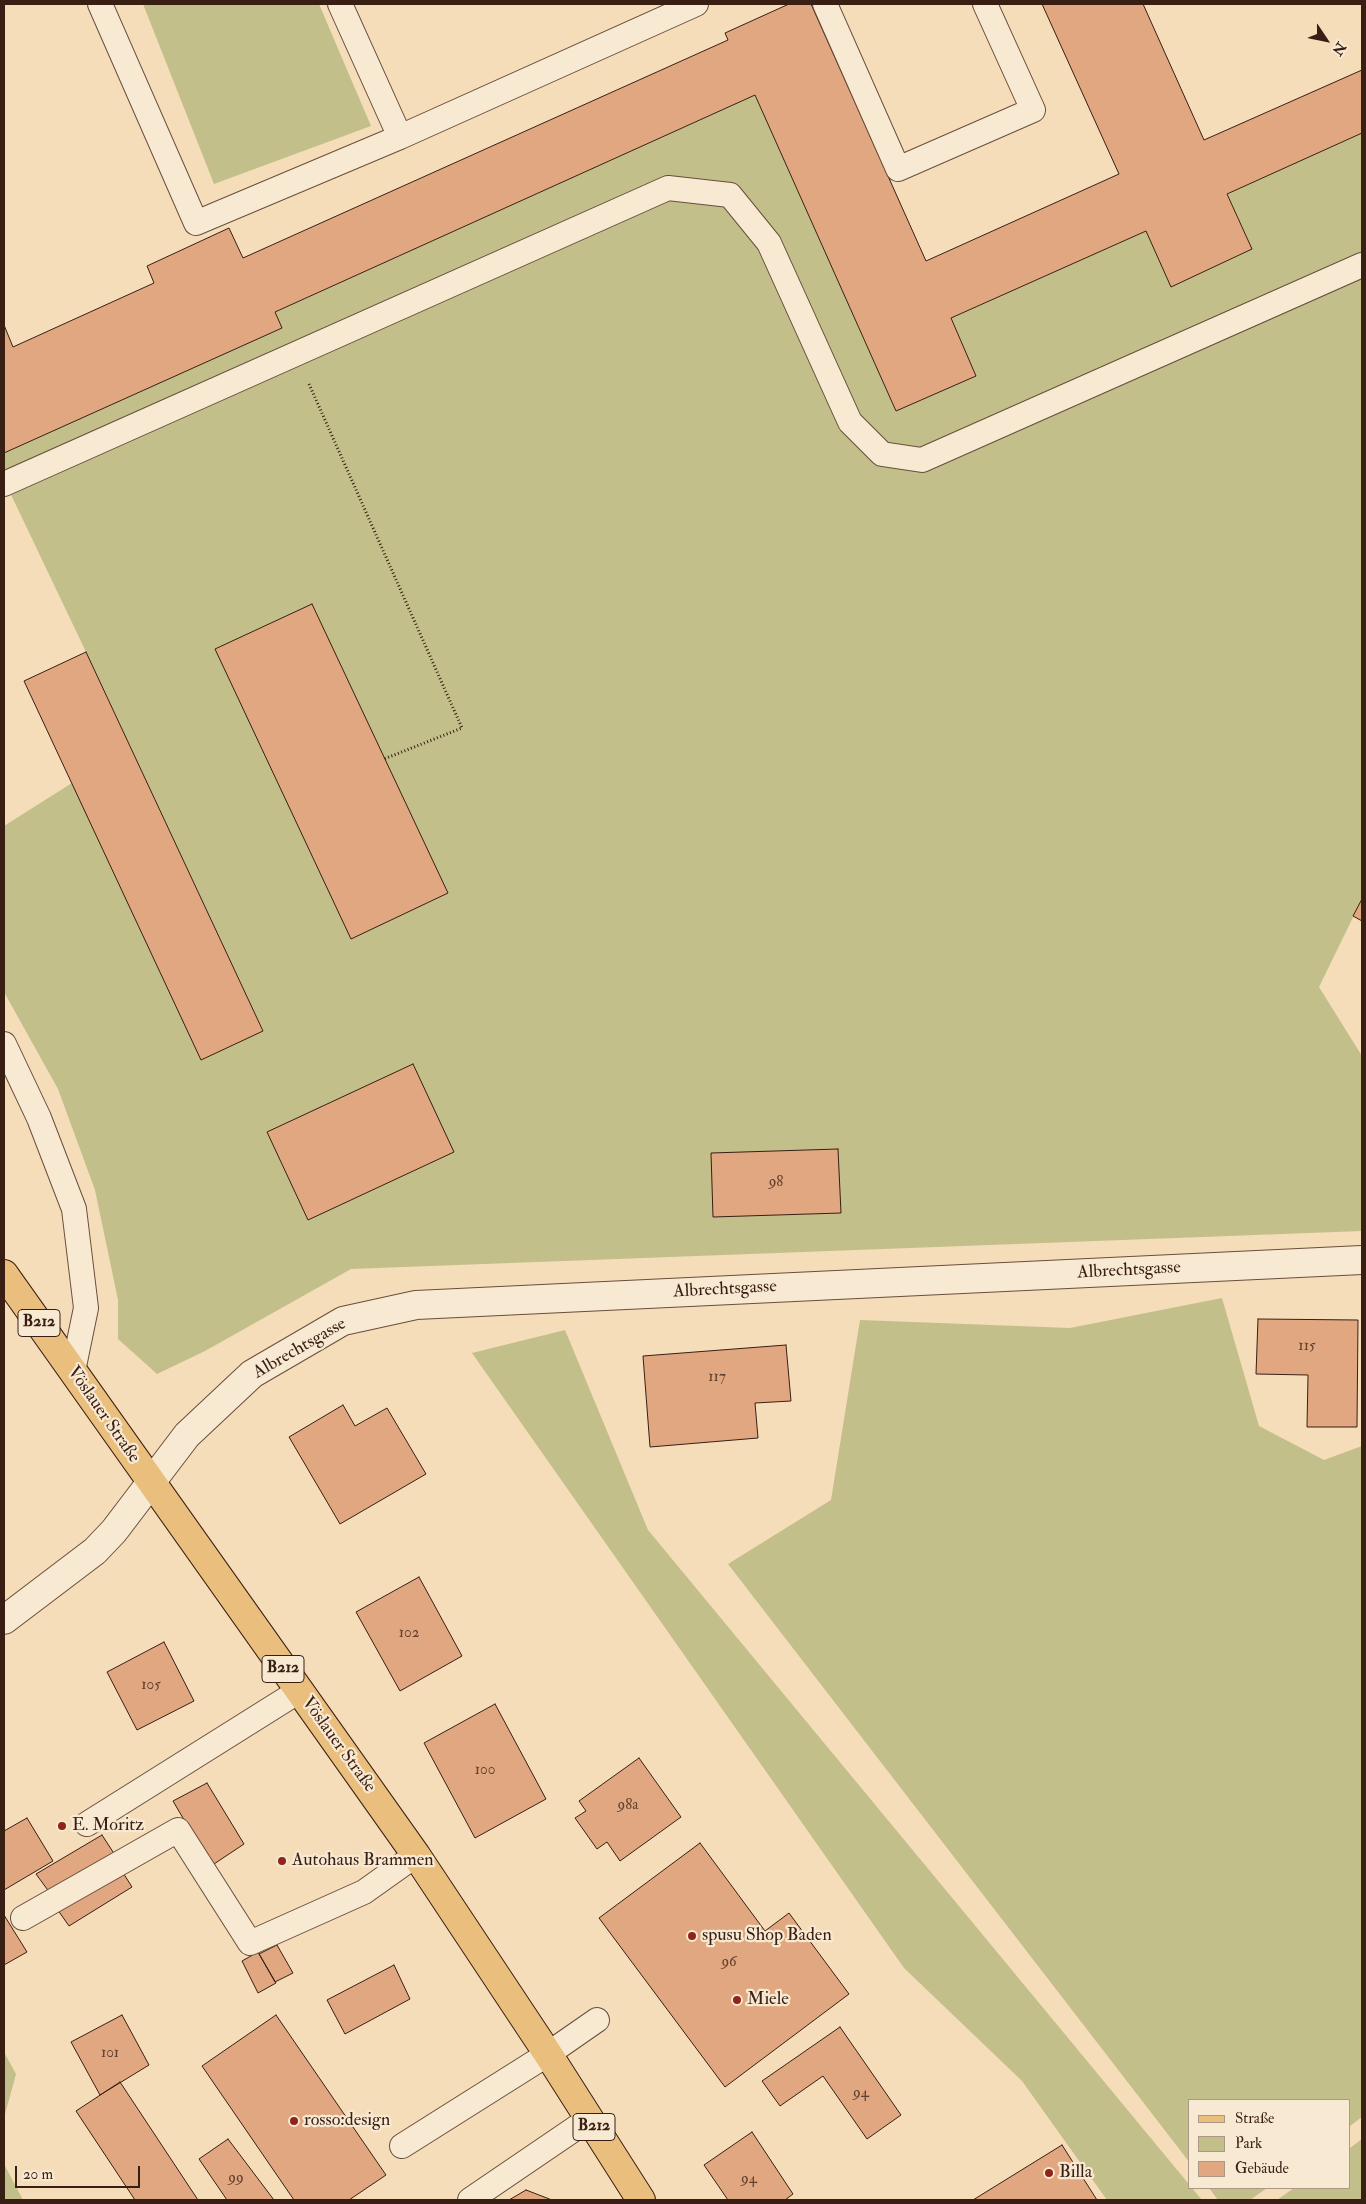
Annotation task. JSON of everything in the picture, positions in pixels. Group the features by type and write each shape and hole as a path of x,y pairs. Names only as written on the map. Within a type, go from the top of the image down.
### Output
{"main road":[{"name":"Vöslauer Straße","path":"4,1274 416,1855 548,2054 641,2200"}],"street":[{"name":"Albrechtsgasse","path":"4,1620 96,1552 114,1532 187,1435 252,1374 343,1321 416,1305 1362,1260"}],"lane":[{"path":"100,4 196,223 400,137 696,4"},
{"path":"340,4 400,137"},
{"path":"825,4 898,170 1033,110 985,4"},
{"path":"4,484 668,188 730,195 769,243 850,422 882,454 922,460 1362,265"},
{"path":"4,1044 39,1118 74,1209 86,1308 73,1371"},
{"path":"87,1824 299,1691"},
{"path":"24,1918 178,1830 250,1943 364,1892 416,1855"},
{"path":"402,2146 548,2054 597,2020"},
{"path":"470,2200 589,2119"}],"path":[{"path":"296,354 462,728 384,759"}],"green space":[{"path":"143,4 319,4 371,126 214,184"},
{"path":"755,95 896,411 976,376 951,318 1146,231 1171,286 1252,249 1227,194 1362,133 1362,899 1319,987 1362,1056 1362,1231 351,1269 205,1351 157,1374 118,1339 118,1300 95,1190 58,1089 4,992 4,826 72,783 263,1031 4,480 4,453 281,328 275,312"},
{"path":"1222,1298 1259,1426 1324,1460 1362,1446 1362,2117 1351,2125 1351,2099 1188,2099 1188,2160 728,1564 831,1500 860,1320 1070,1328"},
{"path":"565,1330 648,1530 1188,2183 1188,2189 1193,2189 1202,2200 1107,2200 1022,2081 904,1968 472,1353"},
{"path":"4,2052 16,2074 4,2118"},
{"path":"1362,2139 1362,2200 1277,2200 1293,2189 1351,2189 1351,2147"},
{"path":"4,2164 23,2200 4,2200"},
{"path":"1210,2189 1266,2189 1250,2200 1218,2200"}],"building":[{"path":"789,4 811,4 926,261 1119,174 1042,4 1143,4 1204,140 1362,70 1362,133 1227,194 1252,249 1171,287 1146,231 951,318 976,376 896,411 755,95 275,312 282,328 4,453 4,325 13,347 154,283 147,266 229,228 243,258 728,40 725,33"},
{"path":"312,604 448,893 351,939 215,649"},
{"path":"86,652 263,1031 201,1060 24,681"},
{"path":"1362,899 1362,921 1353,916"},
{"path":"413,1064 454,1152 308,1220 267,1132"},
{"path":"838,1149 841,1213 713,1217 711,1153"},
{"path":"1258,1319 1358,1320 1357,1427 1307,1427 1308,1375 1256,1374"},
{"path":"786,1345 791,1401 755,1403 758,1438 650,1447 643,1356"},
{"path":"343,1405 355,1426 387,1408 426,1474 340,1524 289,1437"},
{"path":"419,1577 462,1656 400,1691 356,1612"},
{"path":"164,1642 194,1701 137,1730 107,1672"},
{"path":"495,1704 546,1799 475,1838 424,1743"},
{"path":"639,1758 681,1817 620,1861 607,1842 597,1849 575,1818 586,1811 579,1801"},
{"path":"207,1783 244,1844 211,1866 173,1801"},
{"path":"27,1818 53,1861 4,1890 4,1831"},
{"path":"102,1835 115,1855 50,1893 36,1874"},
{"path":"700,1843 765,1931 789,1913 849,1994 725,2087 599,1918"},
{"path":"120,1868 132,1887 69,1926 55,1906"},
{"path":"4,1915 27,1952 4,1965"},
{"path":"277,1945 293,1973 275,1982 259,1954"},
{"path":"258,1952 276,1983 258,1993 242,1961"},
{"path":"394,1965 410,1999 345,2034 327,2000"},
{"path":"122,2015 149,2065 100,2095 71,2042"},
{"name":"rosso:design","path":"276,2015 386,2175 349,2200 294,2200 202,2066"},
{"path":"840,2027 901,2115 867,2139 823,2076 780,2106 762,2081"},
{"path":"120,2082 198,2200 135,2200 76,2111"},
{"path":"752,2132 793,2194 785,2200 728,2200 704,2165"},
{"path":"228,2139 274,2200 227,2200 199,2159"},
{"name":"Billa","path":"1062,2145 1097,2200 973,2200"},
{"path":"526,2190 552,2200 509,2200"}],"place":[{"name":"E. Moritz","path":"62,1826"},
{"name":"Autohaus Brammen","path":"282,1861"},
{"name":"spusu Shop Baden","path":"692,1936"},
{"name":"Miele","path":"737,2000"},
{"name":"rosso:design","path":"294,2121"},
{"name":"Billa","path":"1049,2173"}]}
